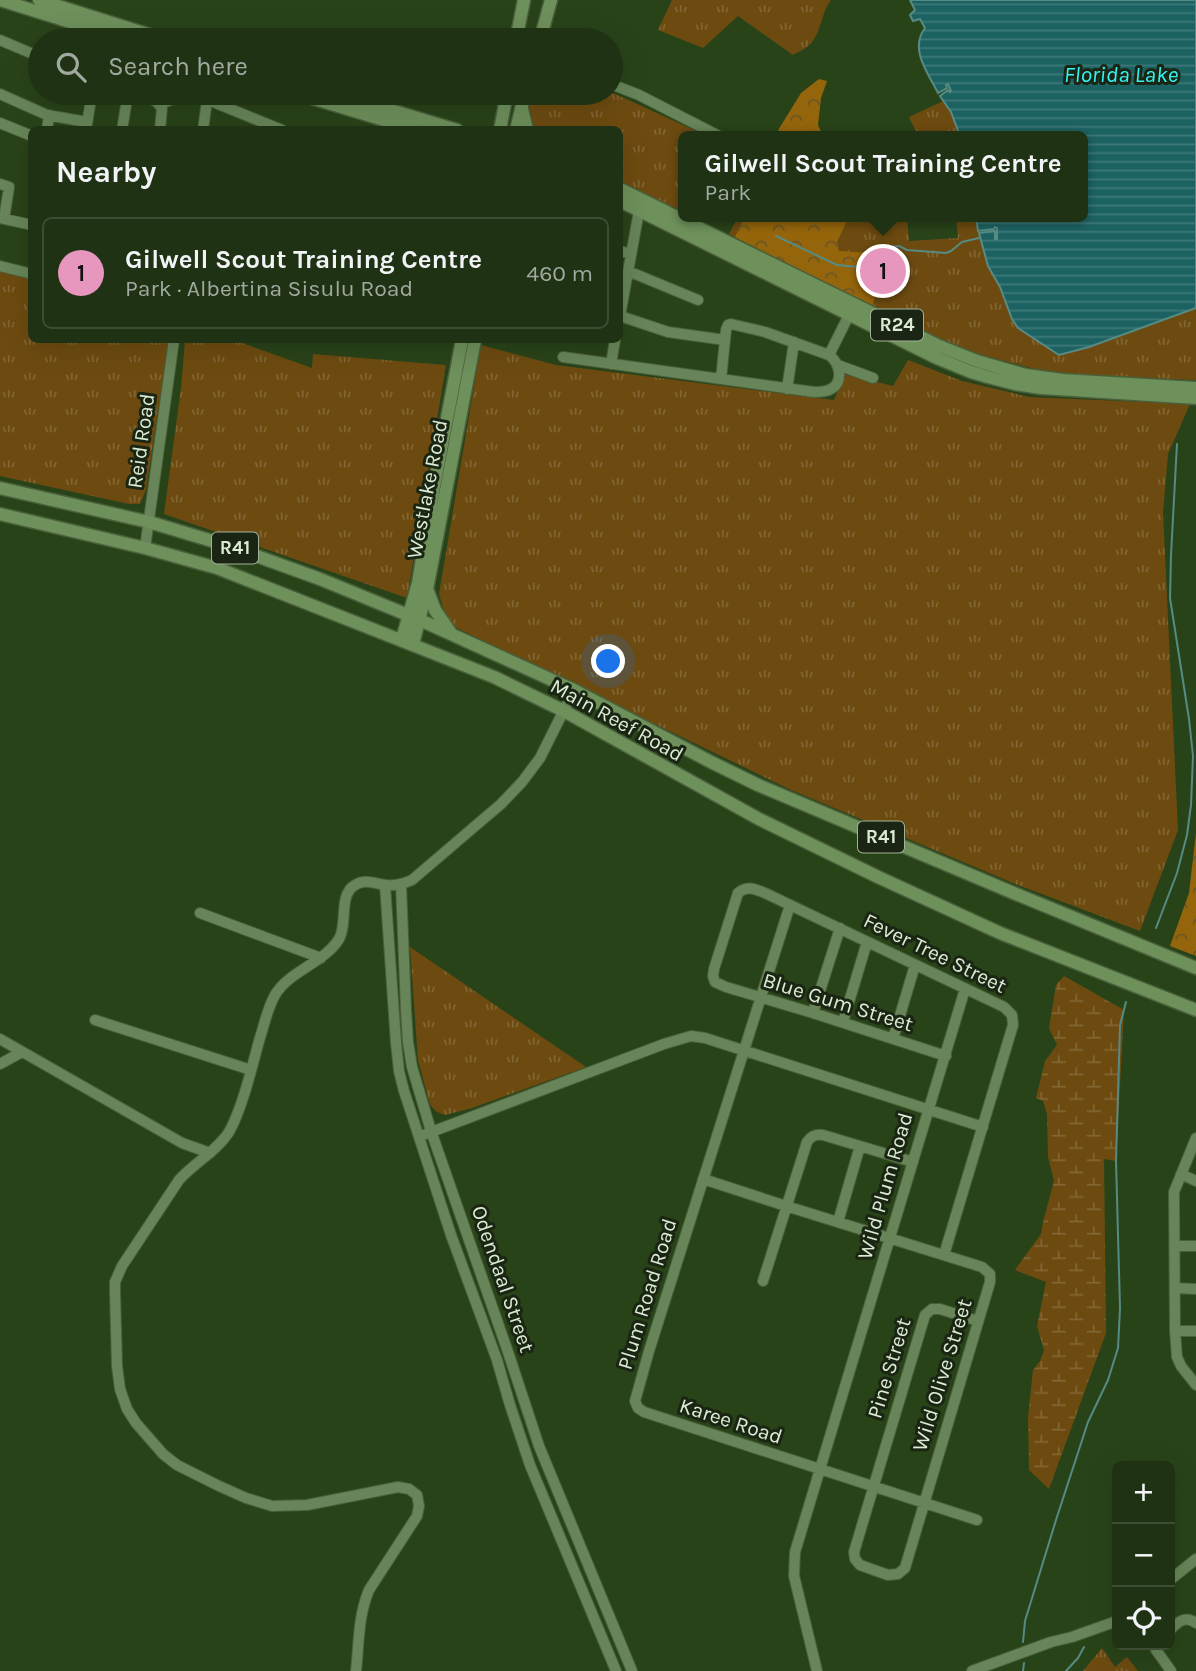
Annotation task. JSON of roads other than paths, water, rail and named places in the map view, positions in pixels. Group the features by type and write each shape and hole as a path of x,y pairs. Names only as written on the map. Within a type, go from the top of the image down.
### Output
{"main road":[{"path":"0,0 90,28"},
{"path":"39,0 128,28"},
{"path":"518,28 524,0"},
{"path":"544,28 551,0"},
{"path":"521,15 547,20"},
{"path":"335,105 404,126"},
{"path":"374,105 444,126"},
{"path":"501,126 505,105"},
{"path":"517,126 522,105"},
{"path":"524,105 526,126"},
{"name":"R24","path":"623,191 678,219"},
{"name":"R24","path":"623,203 852,309 957,354 1026,375 1063,380 1196,388"},
{"name":"R24","path":"684,222 971,372 1015,384 1074,391 1196,398"},
{"name":"Westlake Road","path":"407,642 414,617 434,486 461,343"},
{"name":"Westlake Road","path":"414,617 427,589 474,343"},
{"name":"Main Reef Road","path":"0,488 149,522 229,546 320,579 451,633 574,690 758,785 1196,968"},
{"name":"Main Reef Road","path":"0,514 195,561 245,578 494,677 564,711 760,819 878,877 1000,933 1196,1010"},
{"path":"427,589 430,601 451,633"}],"street":[{"path":"0,40 28,52"},
{"path":"623,89 709,131"},
{"path":"0,94 49,115 87,126 90,105"},
{"path":"123,126 126,105"},
{"path":"160,105 162,108 160,126"},
{"path":"204,126 207,105"},
{"path":"228,105 273,126"},
{"path":"48,126 49,115"},
{"path":"0,123 28,134"},
{"path":"0,184 9,187 2,218 28,224"},
{"path":"623,286 639,211"},
{"path":"623,252 631,254"},
{"path":"0,266 28,273"},
{"path":"628,271 698,300"},
{"path":"829,355 852,309"},
{"path":"623,317 668,331 725,340"},
{"path":"721,379 727,327 730,324 759,330 829,355 838,365 873,378"},
{"path":"787,389 793,342"},
{"name":"Reid Road","path":"145,548 174,343"},
{"path":"611,364 614,343"},
{"path":"564,357 814,392 830,390 837,382 838,365"},
{"path":"356,1671 364,1603 369,1590 416,1516 419,1506 417,1495 406,1488 388,1488 307,1505 272,1506 246,1498 177,1465 163,1454 136,1423 127,1409 120,1389 114,1292 118,1274 179,1180 189,1168 223,1140 233,1123 275,994 335,945 341,935 347,892 361,882 401,885 412,880 501,804 540,758 574,690"},
{"path":"385,885 399,1070 419,1136"},
{"name":"Odendaal Street","path":"401,885 408,1042 412,1067 431,1131 538,1446 632,1671"},
{"name":"Fever Tree Street","path":"718,984 713,973 738,893 745,888 753,888 1009,1011 1013,1020 944,1255"},
{"name":"Plum Road Road","path":"635,1401 790,905"},
{"path":"200,913 321,958"},
{"path":"813,1013 840,928"},
{"path":"843,1022 867,942"},
{"path":"893,1039 915,965"},
{"name":"Blue Gum Street","path":"718,984 946,1056"},
{"path":"965,989 928,1109 983,1127"},
{"path":"95,1020 251,1070"},
{"name":"Wild Plum Road","path":"419,1136 686,1037 699,1037 928,1109 795,1552 794,1576 817,1671"},
{"path":"0,1039 182,1143 210,1153"},
{"path":"0,1064 22,1052"},
{"path":"763,1281 811,1136 823,1135 913,1162"},
{"name":"Odendaal Street","path":"419,1136 497,1360 530,1465 616,1671"},
{"path":"1196,1138 1174,1192 1175,1331 1178,1362 1196,1385"},
{"path":"838,1222 860,1146"},
{"path":"1181,1174 1196,1181"},
{"name":"Wild Olive Street","path":"704,1179 982,1267 990,1274 990,1282 905,1568 898,1574 888,1575 863,1567 854,1555 873,1488"},
{"path":"1175,1246 1196,1246"},
{"path":"1175,1288 1196,1289"},
{"name":"Pine Street","path":"873,1488 925,1315 932,1309 940,1309 978,1321"},
{"path":"1175,1331 1196,1331"},
{"name":"Karee Road","path":"635,1401 638,1408 644,1412 977,1521"},
{"path":"1175,1576 1196,1559"},
{"path":"1175,1582 1196,1565"},
{"path":"1175,1626 1185,1619 1196,1623"},
{"path":"972,1671 1112,1620"},
{"path":"1156,1650 1171,1671"}],"water":[{"name":"Florida Lake","path":"910,0 1196,0 1196,308 1089,347 1059,355 1018,328 988,266 979,233 995,231 997,239 997,228 978,231 977,222 1088,222 1088,131 958,131 951,112 940,96 948,90 951,91 948,84 947,88 938,93 919,53 919,44 925,28 920,19 913,21 910,15 915,10"}],"waterway":[{"path":"776,236 837,265 869,268 877,263 879,254 890,247 946,253 962,242 979,238"},
{"path":"1156,928 1177,873 1187,835 1191,805 1193,756 1170,598 1177,444"},
{"path":"1023,1642 1025,1621 1056,1520 1088,1422 1108,1380 1118,1348 1120,1308 1116,1161 1120,1025 1126,1002"},
{"path":"1066,1671 1084,1647"},
{"path":"1023,1671 1024,1663"}],"place":[{"name":"Gilwell Scout Training Centre","path":"883,271"}]}
